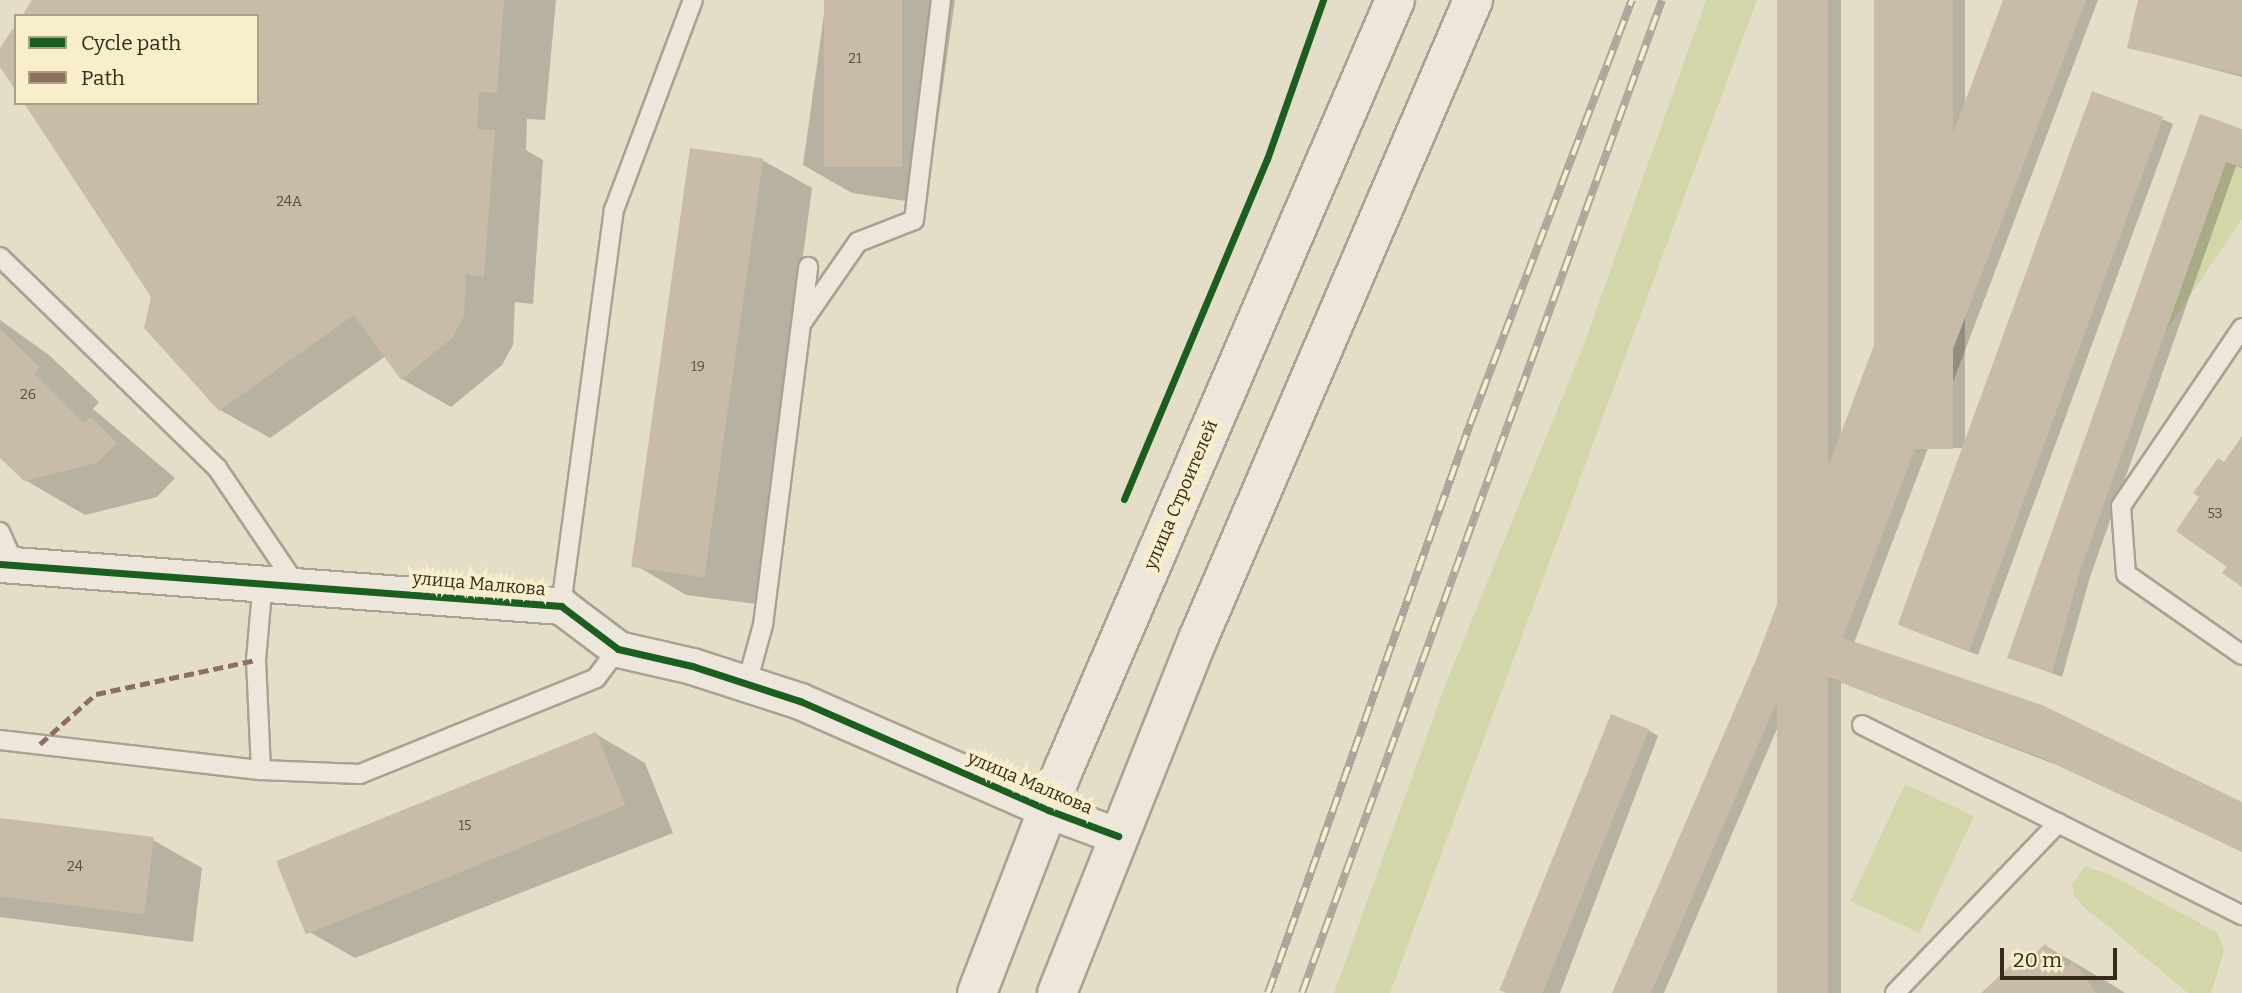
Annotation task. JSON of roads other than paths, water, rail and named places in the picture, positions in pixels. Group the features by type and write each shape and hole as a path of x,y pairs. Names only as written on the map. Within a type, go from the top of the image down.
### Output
{"main road":[{"name":"улица Строителей","path":"977,993 1048,810 1395,0"},
{"path":"1057,993 1118,835 1473,0"}],"street":[{"name":"улица Малкова","path":"7,564 279,581 561,606 618,649 747,683 800,701 1048,810 1118,835"}],"lane":[{"path":"561,606 614,210 693,0"},
{"path":"800,326 858,242 914,220 941,0"},
{"path":"0,257 217,468 279,581 256,660 261,770"},
{"path":"747,683 763,625 807,267"},
{"path":"2242,328 2121,506 2126,574 2242,655"},
{"path":"0,532 7,564"},
{"path":"0,740 261,770 360,774 596,678 618,649"},
{"path":"1862,725 2242,915"},
{"path":"1895,993 2058,823"}],"railway":[{"path":"1268,993 1470,424 1632,0"},
{"path":"1302,993 1662,0"}]}
